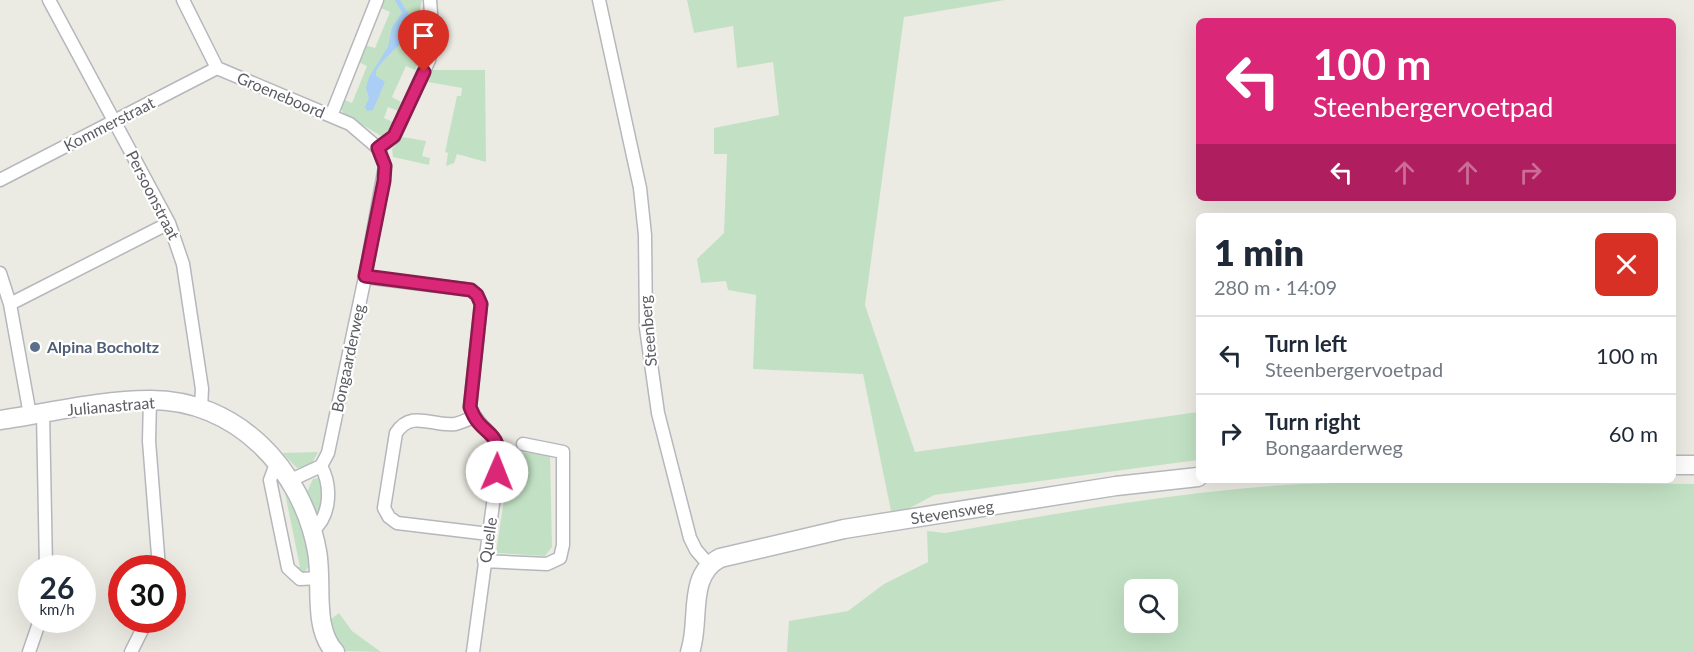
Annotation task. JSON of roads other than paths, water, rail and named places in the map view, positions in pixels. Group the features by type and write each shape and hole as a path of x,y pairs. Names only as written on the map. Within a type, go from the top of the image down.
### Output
{"street":[{"name":"Persoonstraat","path":"49,0 169,222 183,264 202,389 201,408"},
{"name":"Groeneboord","path":"183,0 217,68 350,124 378,148"},
{"path":"331,116 377,0"},
{"path":"378,148 394,136 430,56 433,40 430,0"},
{"name":"Steenberg","path":"599,0 640,188 645,236 646,328 658,413 690,537 696,550 709,565"},
{"name":"Kommerstraat","path":"0,180 217,68"},
{"name":"Bongaarderweg","path":"321,466 328,453 384,181 385,166 378,148"},
{"path":"10,304 169,222"},
{"path":"0,273 10,304 36,414 45,555"},
{"path":"365,276 471,290 477,295 481,304 470,407 474,417 454,424 416,419 402,424 396,433 384,508 389,517 397,523 489,534"},
{"path":"150,399 149,441 158,555"},
{"name":"Julianastraat","path":"0,420 150,399 201,408 248,433 277,461 291,480 312,531 321,578 323,631 335,652"},
{"name":"Quelle","path":"473,652 500,452 497,442 474,417"},
{"path":"484,561 547,564 560,558 563,545 564,452 523,444"},
{"path":"277,461 270,480 288,568 300,579 321,578"},
{"path":"1676,465 1694,465"},
{"path":"291,480 321,466 328,477 327,512 324,520 312,531"},
{"name":"Stevensweg","path":"709,565 720,558 834,531 1116,486 1196,477"},
{"path":"690,652 700,578 709,565"},
{"path":"29,652 36,633"},
{"path":"131,652 140,633"}],"water":[{"path":"395,0 400,0 410,15 413,26 410,33 376,71 376,76 385,82 373,110 367,111 365,107 369,98 366,88 369,77 388,47 392,27 402,13"}],"place":[{"name":"Alpina Bocholtz","path":"35,347"}]}
